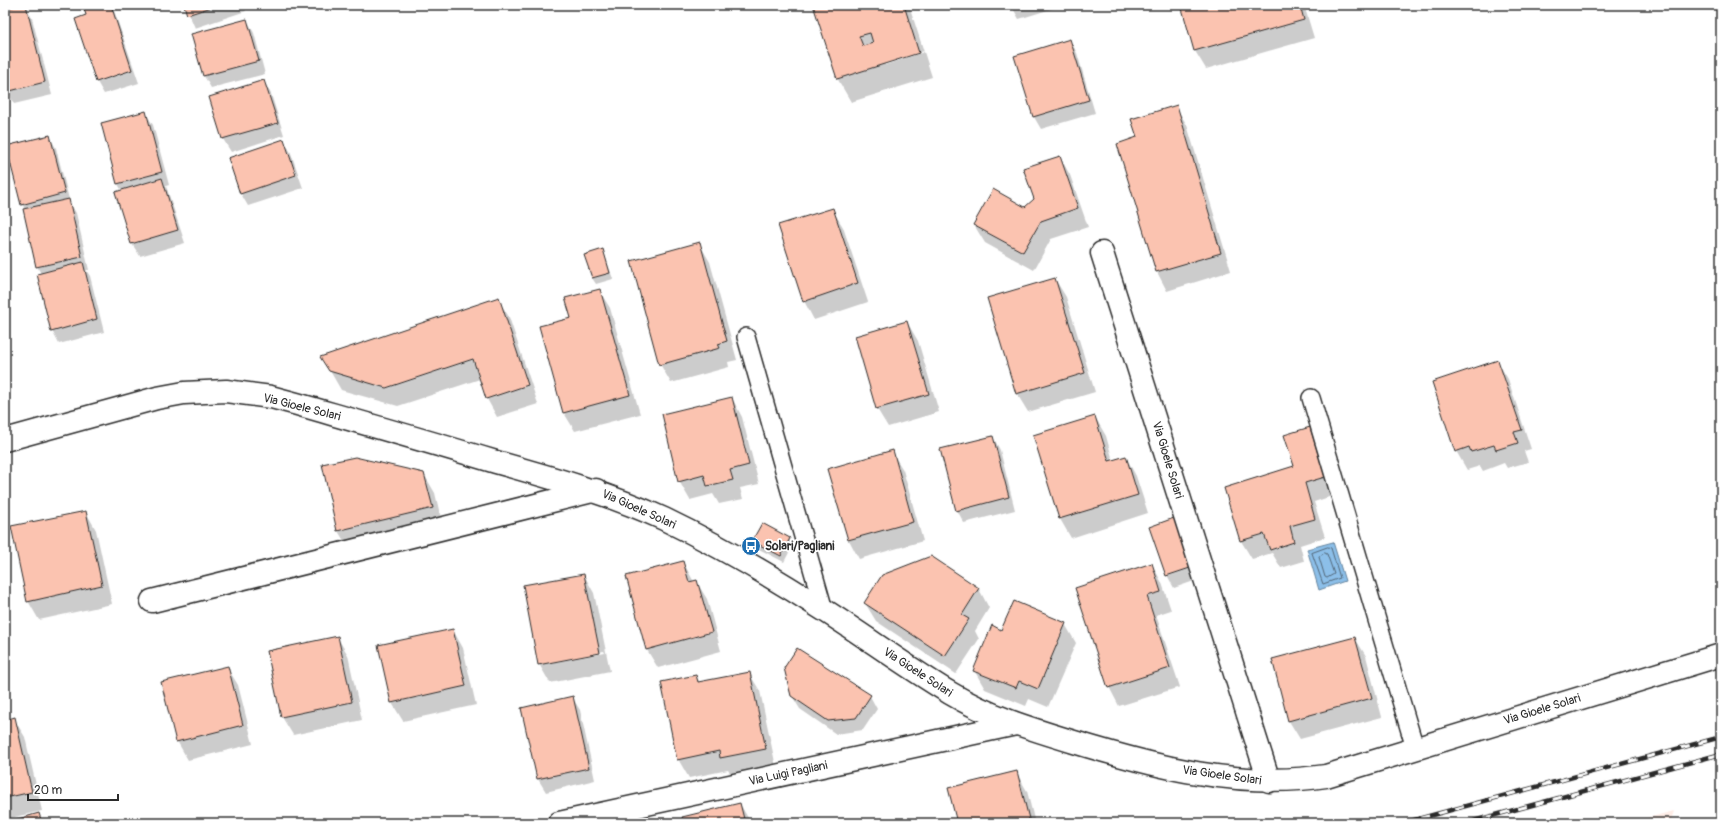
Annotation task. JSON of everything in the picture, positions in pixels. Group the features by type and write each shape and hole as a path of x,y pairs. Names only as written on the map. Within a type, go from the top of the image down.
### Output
{"street":[{"name":"Via Gioele Solari","path":"1102,253 1269,781"},
{"name":"Via Gioele Solari","path":"5,440 168,395 226,391 271,397 297,404 596,490 662,518 707,541 824,610 950,693 982,710 1016,724 1112,754 1166,767 1230,779 1269,781 1298,780 1326,776 1721,655"},
{"name":"Via Gioele Solari","path":"152,601 596,490"},
{"name":"Via Luigi Pagliani","path":"559,823 1016,724"}],"lane":[{"path":"746,337 824,610"},
{"path":"1311,398 1415,748"}],"shaded area":[{"path":"1674,811 1670,823 1628,823"}],"water":[{"path":"1333,542 1345,581 1319,590 1307,549"}],"building":[{"path":"26,5 45,82 6,92 5,9"},
{"path":"83,5 111,5 132,70 96,82 75,19 86,15"},
{"path":"184,5 218,5 187,15"},
{"path":"813,5 904,5 919,53 837,79","holes":["870,33 873,43 863,46 859,36"]},
{"path":"1181,5 1300,5 1304,20 1194,51"},
{"path":"247,19 259,61 203,76 191,34"},
{"path":"1070,39 1089,100 1033,117 1014,56"},
{"path":"264,80 278,123 222,139 209,97"},
{"path":"1177,105 1221,253 1156,272 1117,144 1137,137 1131,119"},
{"path":"146,111 162,172 117,184 101,123"},
{"path":"50,135 65,193 21,205 6,146"},
{"path":"284,139 296,175 240,194 228,158"},
{"path":"1060,156 1078,208 1041,221 1023,252 973,225 993,189 1025,207 1034,199 1023,168"},
{"path":"162,178 178,230 131,244 115,192"},
{"path":"69,199 82,257 36,267 23,209"},
{"path":"833,208 858,283 803,302 778,225"},
{"path":"700,242 727,341 718,344 720,348 659,365 631,261"},
{"path":"603,249 610,273 592,278 584,255"},
{"path":"83,262 97,319 51,332 37,274"},
{"path":"1055,278 1085,373 1016,394 987,298"},
{"path":"600,289 630,395 563,413 539,326 571,318 565,298"},
{"path":"499,297 528,385 486,399 473,359 386,388 329,371 320,357"},
{"path":"907,321 929,394 876,409 855,336"},
{"path":"1498,360 1522,430 1514,432 1518,443 1496,450 1494,445 1471,452 1469,447 1455,452 1432,382"},
{"path":"732,397 749,465 730,470 733,480 707,486 704,475 678,482 662,414"},
{"path":"1095,416 1109,461 1126,456 1138,495 1059,519 1033,435"},
{"path":"1310,427 1325,477 1305,483 1315,519 1290,526 1294,542 1270,550 1264,534 1240,541 1224,488 1294,466 1284,435"},
{"path":"993,436 1009,497 956,511 940,449"},
{"path":"893,450 913,522 848,540 827,469"},
{"path":"355,457 424,473 433,508 337,531 322,464"},
{"path":"86,511 102,585 27,602 11,526"},
{"path":"1174,518 1190,568 1166,576 1149,527"},
{"path":"762,523 790,538 781,556 752,541"},
{"path":"931,556 979,588 962,615 969,619 945,656 864,603 882,575"},
{"path":"683,561 689,582 697,580 712,632 646,650 626,576"},
{"path":"1152,563 1161,592 1147,596 1170,668 1108,688 1075,588"},
{"path":"584,574 600,653 538,665 523,585"},
{"path":"1014,601 1066,623 1038,689 1019,681 1016,688 973,671 992,625 1001,630"},
{"path":"453,629 466,686 391,703 378,645"},
{"path":"338,636 352,702 281,717 267,651"},
{"path":"1355,637 1372,698 1288,721 1272,659"},
{"path":"797,648 871,695 856,718 828,721 791,696 784,668"},
{"path":"228,666 243,725 176,742 161,682"},
{"path":"750,672 766,749 720,758 719,751 677,760 661,682 696,675 698,682"},
{"path":"573,696 589,768 537,779 521,708"},
{"path":"15,717 32,792 5,798 5,720"},
{"path":"1017,771 1030,823 957,823 948,788"},
{"path":"740,803 745,823 684,823 682,817"},
{"path":"39,813 42,823 11,823 11,821"}],"railway":[{"path":"1403,823 1721,737"},
{"path":"1466,823 1721,754"}],"place":[{"name":"Solari/Pagliani","path":"751,546"}]}
